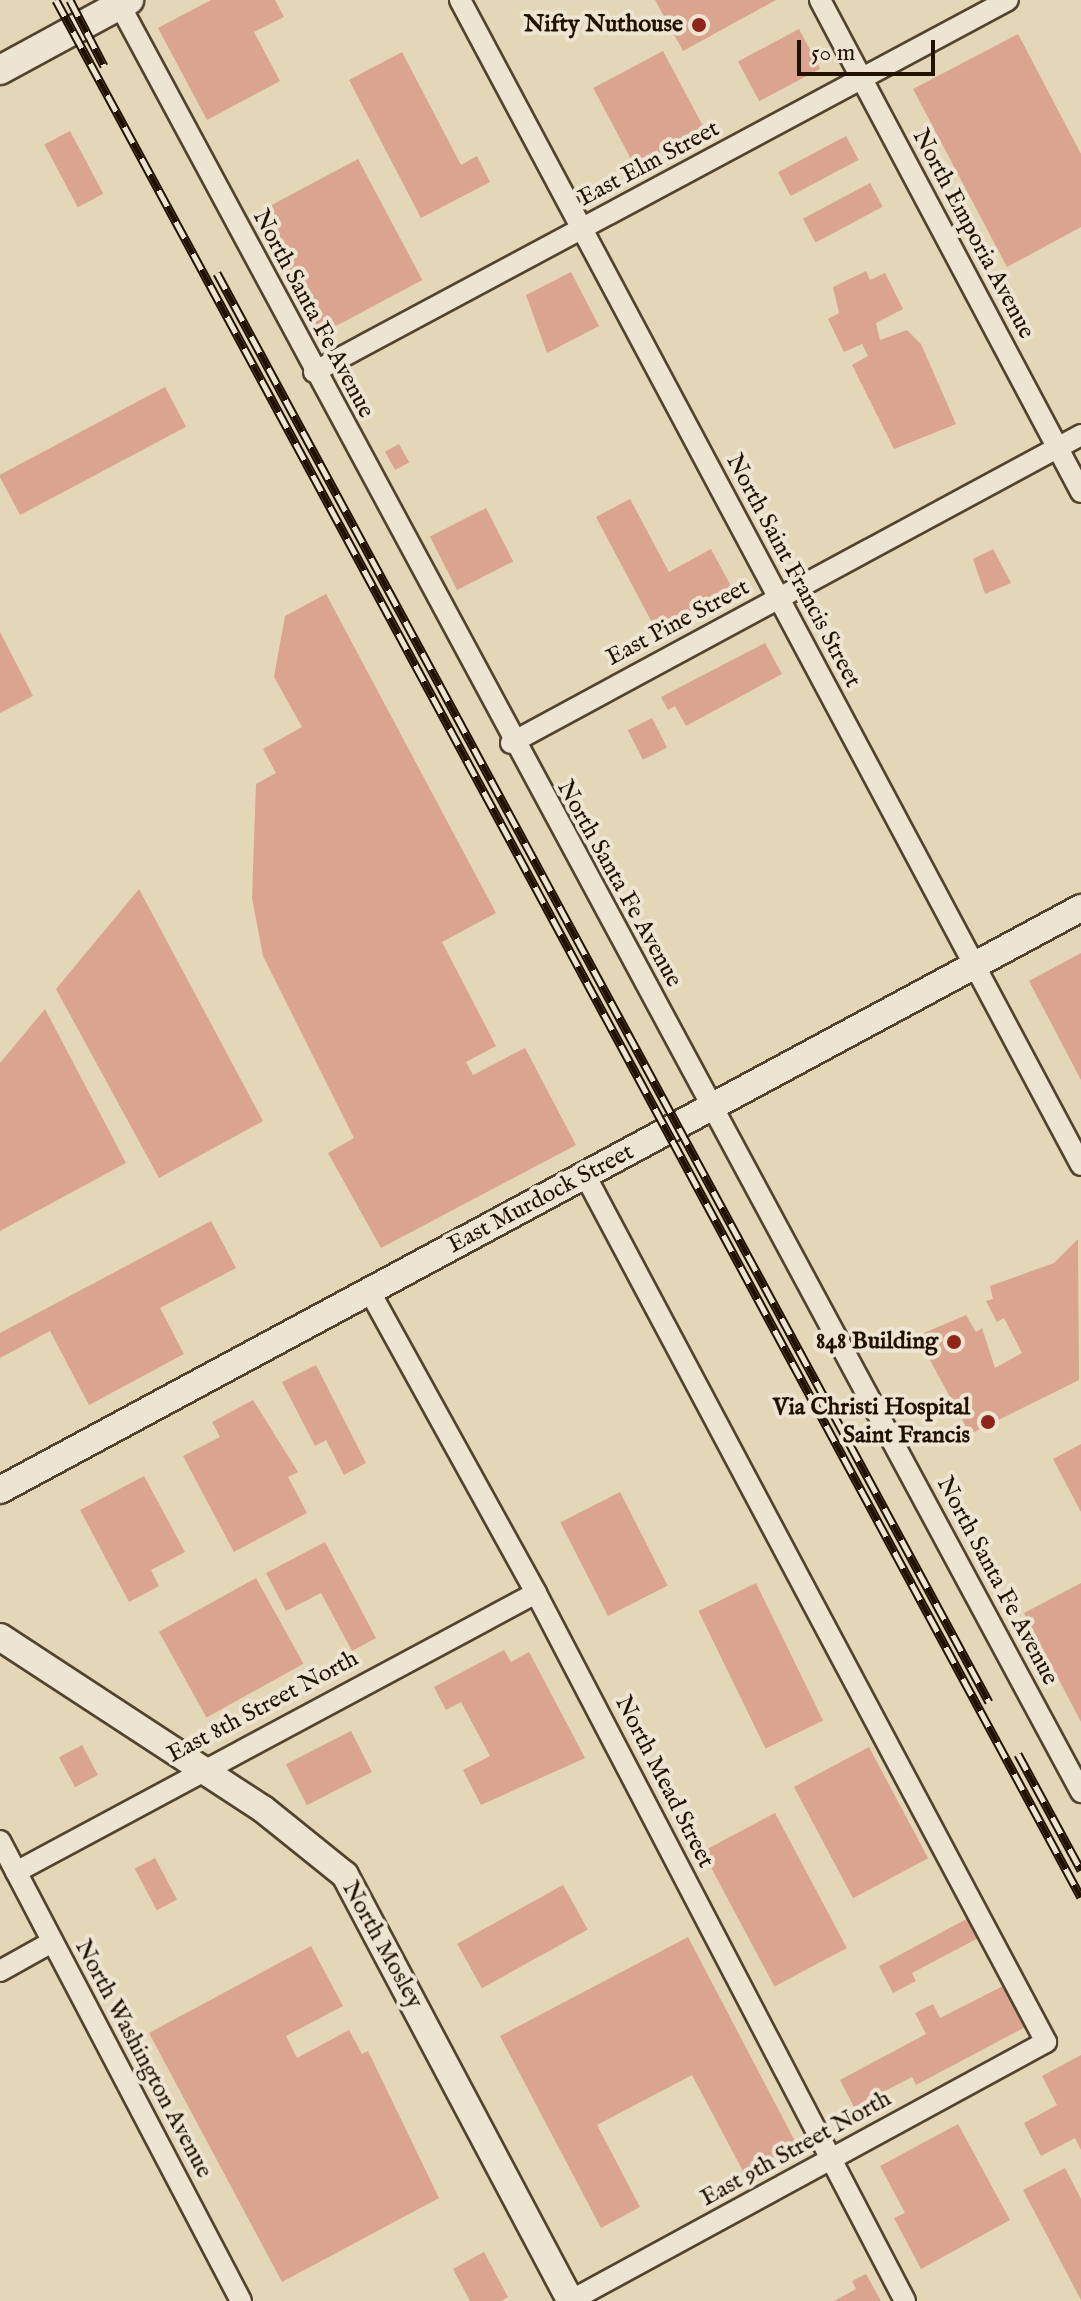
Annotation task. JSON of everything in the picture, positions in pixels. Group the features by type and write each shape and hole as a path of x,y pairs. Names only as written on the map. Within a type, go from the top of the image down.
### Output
{"main road":[{"path":"0,70 122,2"}],"street":[{"name":"North Saint Francis Street","path":"460,0 1081,1165"},
{"name":"North Emporia Avenue","path":"820,0 1081,492"},
{"name":"East Elm Street","path":"314,372 1008,0"},
{"name":"North Santa Fe Avenue","path":"122,2 511,743 712,1106 1081,1792"},
{"name":"East Pine Street","path":"511,743 1081,435"},
{"name":"East Murdock Street","path":"0,1490 1081,908"},
{"name":"East 9th Street North","path":"570,2301 1046,2042 585,1175"},
{"name":"North Mead Street","path":"370,1292 536,1593 905,2301"},
{"name":"East 8th Street North","path":"16,1872 200,1768 536,1593"},
{"name":"North Mosley","path":"0,1637 200,1768 345,1875 570,2301"},
{"name":"North Washington Avenue","path":"0,1841 241,2301"},
{"path":"0,1971 52,1942"}],"building":[{"path":"211,0 275,0 284,17 254,32 280,81 207,120 158,28"},
{"name":"Nifty Nuthouse","path":"655,0 776,0 683,51"},
{"path":"799,29 820,69 759,101 738,61"},
{"path":"1018,34 1081,154 1081,227 1007,267 913,89"},
{"path":"663,51 704,129 635,166 593,88"},
{"path":"402,52 461,165 477,156 490,182 421,218 349,80"},
{"path":"70,131 103,194 78,207 44,145"},
{"path":"846,136 859,160 791,196 778,172"},
{"path":"358,159 422,280 319,335 255,214"},
{"path":"870,183 883,207 816,243 803,219"},
{"path":"866,271 870,280 885,273 903,309 876,323 880,340 907,330 921,344 956,424 894,449 852,365 868,356 862,344 844,352 828,319 839,313 833,287"},
{"path":"571,272 599,326 547,353 526,295"},
{"path":"165,387 186,427 20,515 0,475"},
{"path":"399,444 409,462 395,470 385,452"},
{"path":"630,499 669,572 711,549 732,588 656,630 596,517"},
{"path":"486,508 513,561 457,590 430,537"},
{"path":"993,549 1011,583 985,594 973,559"},
{"path":"326,594 496,913 442,942 496,1046 466,1062 473,1075 525,1048 576,1145 381,1248 328,1153 354,1138 263,956 252,898 256,784 276,773 263,749 302,727 274,677 285,616"},
{"path":"0,632 33,696 0,713"},
{"path":"765,643 782,674 686,726 675,706 668,710 661,697"},
{"path":"652,718 667,747 643,760 628,730"},
{"path":"139,889 263,1121 159,1178 56,989"},
{"path":"1081,953 1081,1080 1029,981"},
{"path":"45,1009 126,1163 0,1231 0,1063"},
{"path":"211,1221 236,1268 160,1308 184,1354 89,1405 50,1331 0,1358 0,1333"},
{"name":"848 Building","path":"1078,1239 1079,1380 970,1434 917,1336 966,1315 976,1332 982,1328 995,1368 1022,1353 1004,1318 997,1322 986,1301 993,1299 990,1286 1054,1263"},
{"path":"316,1365 366,1463 344,1475 326,1440 315,1446 282,1382"},
{"path":"253,1400 298,1472 288,1477 307,1513 234,1552 183,1456 220,1437 212,1422"},
{"path":"1081,1444 1081,1512 1053,1459"},
{"path":"144,1476 185,1552 151,1570 159,1586 129,1602 80,1510"},
{"path":"620,1492 668,1586 608,1616 560,1522"},
{"path":"325,1542 376,1638 352,1651 321,1593 286,1611 266,1573"},
{"path":"256,1578 304,1664 206,1718 159,1632"},
{"path":"756,1583 823,1721 766,1749 698,1611"},
{"path":"1081,1583 1081,1722 1024,1613"},
{"path":"504,1650 511,1662 529,1652 585,1758 481,1805 463,1770 490,1756 461,1702 446,1710 434,1687"},
{"path":"351,1731 372,1772 307,1805 286,1764"},
{"path":"82,1745 98,1775 75,1787 59,1757"},
{"path":"869,1747 928,1858 853,1898 794,1787"},
{"path":"775,1813 847,1948 774,1987 703,1851"},
{"path":"155,1858 177,1899 157,1910 135,1869"},
{"path":"563,1885 588,1930 482,1988 457,1944"},
{"path":"972,1916 982,1936 912,1973 916,1981 893,1993 879,1966"},
{"path":"688,1937 797,2145 744,2173 692,2075 597,2125 640,2207 601,2228 500,2036"},
{"path":"311,1946 343,2006 286,2036 297,2058 349,2030 362,2054 368,2051 439,2198 282,2282 149,2033"},
{"path":"1007,1984 1029,2025 916,2085 912,2077 854,2107 840,2080 926,2034 915,2013 933,2004 940,2018"},
{"path":"1081,2055 1081,2150 1075,2138 1041,2156 1024,2123 1057,2105 1042,2076"},
{"path":"958,2124 1010,2220 921,2269 894,2218 905,2213 880,2166"},
{"path":"1065,2168 1081,2199 1081,2300 1023,2190"},
{"path":"484,2252 508,2297 501,2301 470,2301 453,2269"},
{"path":"866,2274 881,2301 834,2301 856,2289 852,2281"}],"railway":[{"path":"56,0 1081,1897"},
{"path":"70,0 104,66"},
{"path":"217,273 989,1702"},
{"path":"1018,1754 1081,1870"}],"place":[{"name":"Nifty Nuthouse","path":"699,25"},
{"name":"848 Building","path":"954,1342"},
{"name":"Via Christi Hospital Saint Francis","path":"988,1422"}]}
